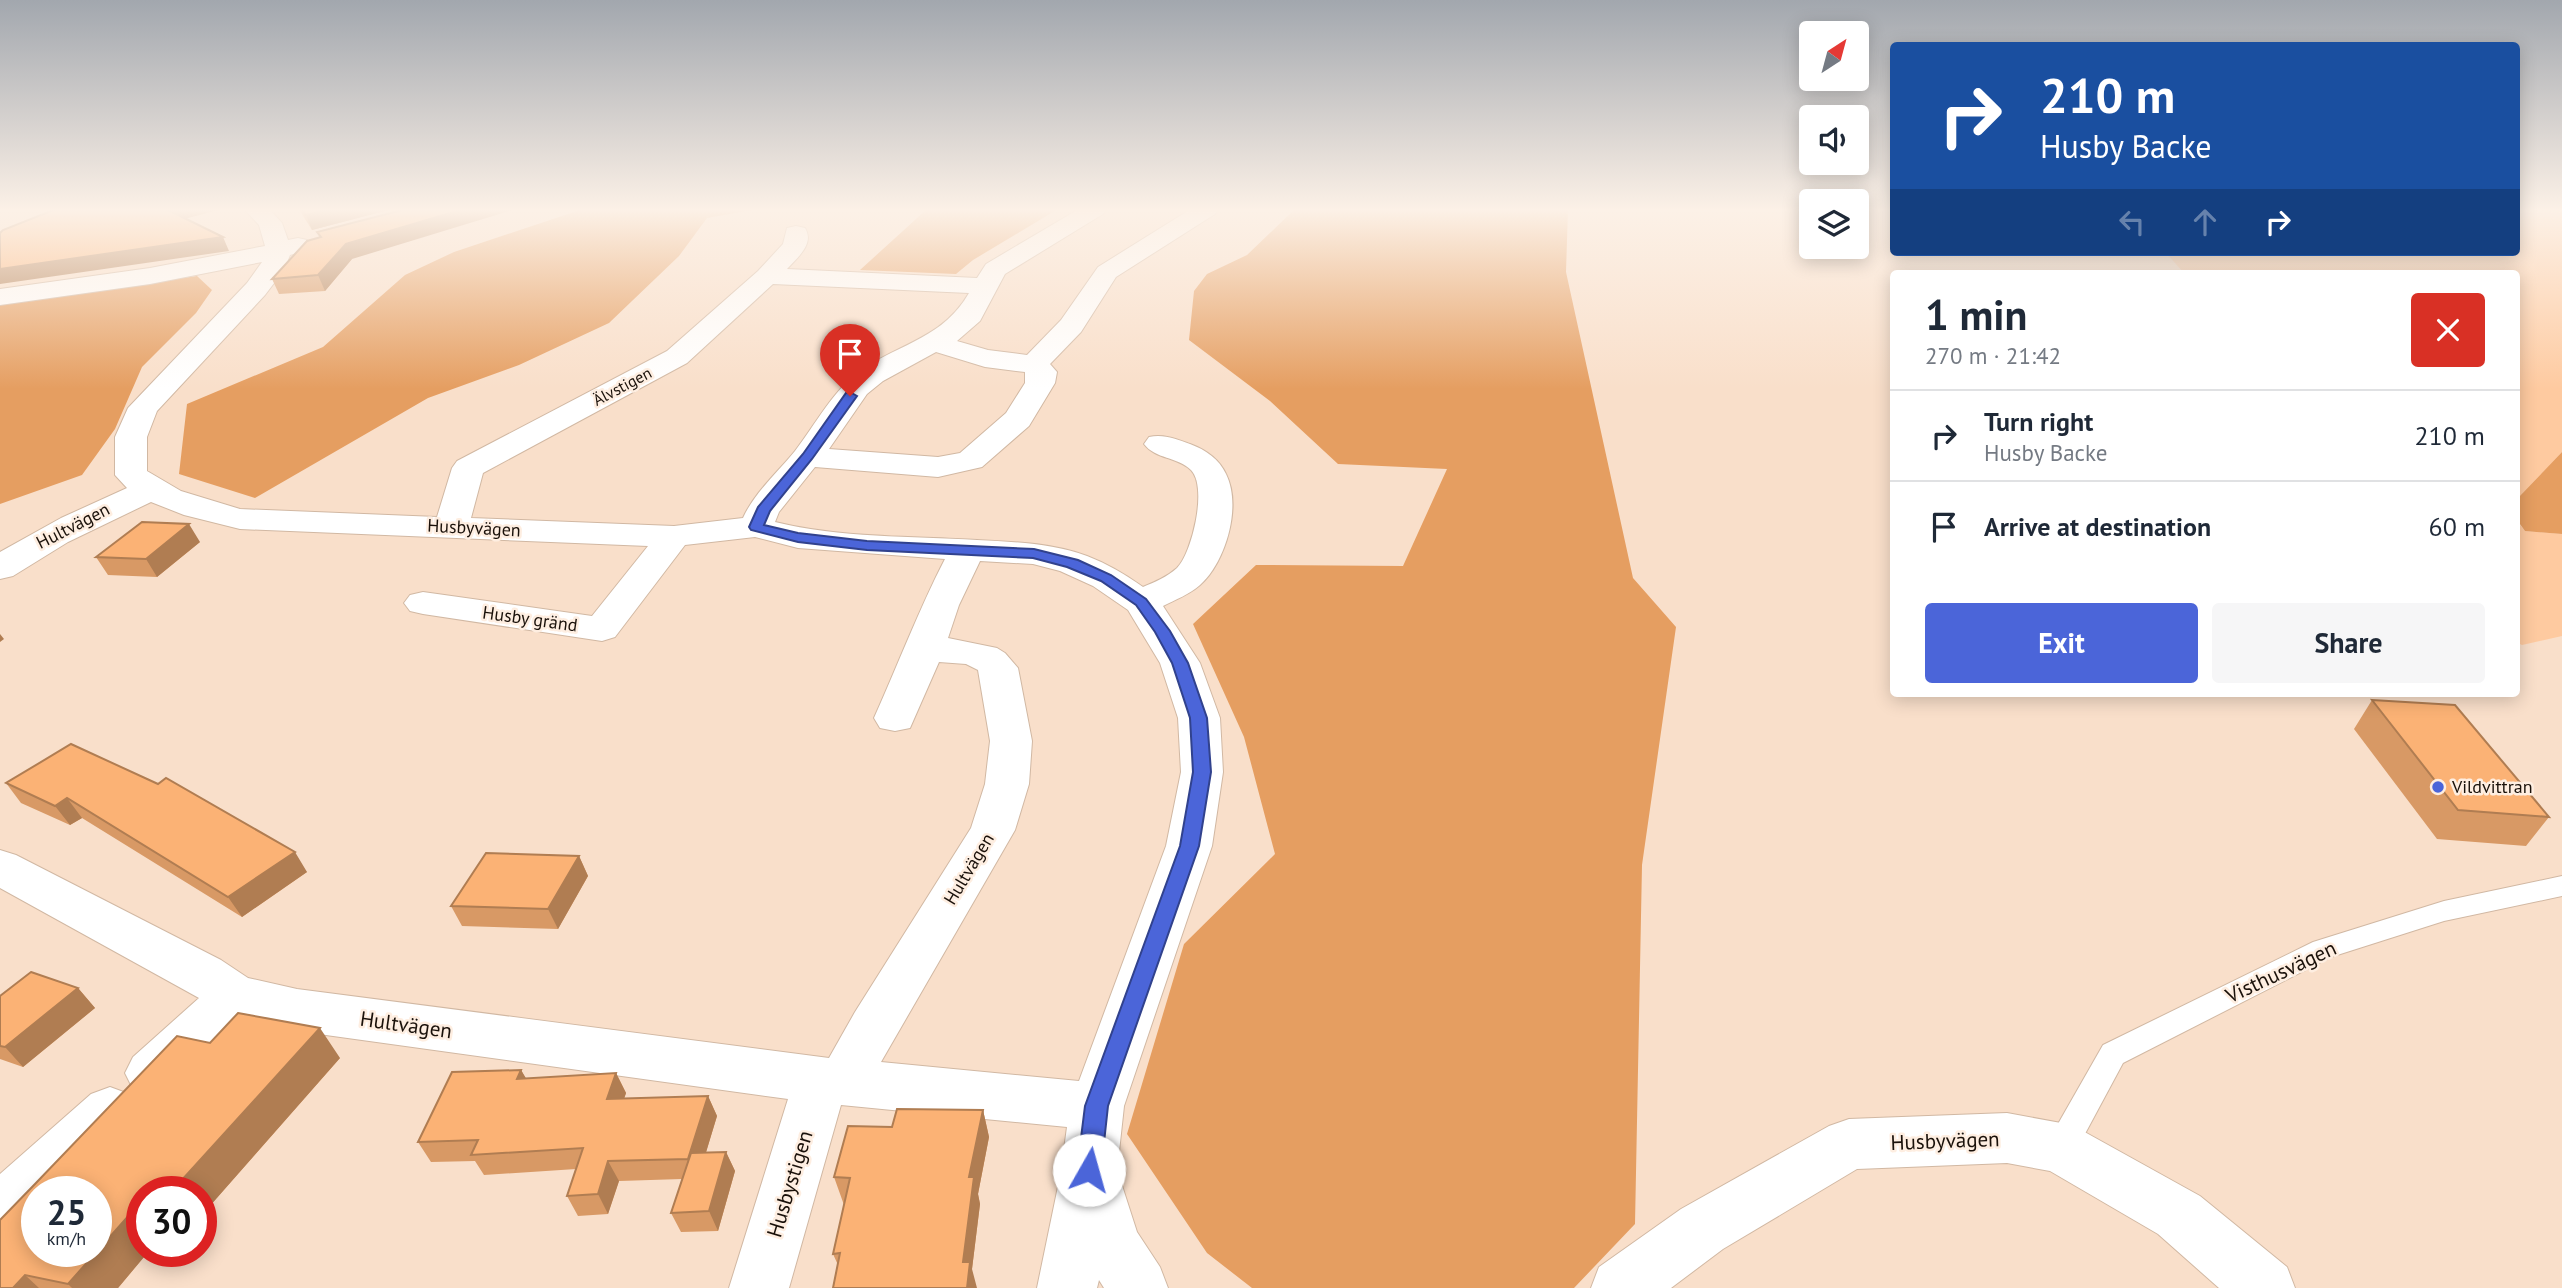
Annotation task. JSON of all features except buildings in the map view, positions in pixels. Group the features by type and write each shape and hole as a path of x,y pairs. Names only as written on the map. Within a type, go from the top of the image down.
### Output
{"street":[{"path":"0,298 178,269"},
{"path":"150,490 131,475 131,437 143,408 272,269"},
{"name":"Älvstigen","path":"451,527 468,468 677,357 773,269"},
{"path":"756,527 763,510 807,457 857,388 891,365 951,333 970,315 995,269"},
{"path":"1034,364 1071,326 1112,269"},
{"path":"767,276 986,286"},
{"path":"807,457 938,467 971,460 1018,419 1040,383 1042,372 1034,364 985,358 935,343"},
{"path":"1141,602 1190,575 1202,559 1215,508 1215,484 1206,467 1191,456 1160,444"},
{"name":"Husbyvägen","path":"150,490 190,507 240,519 674,536 756,527 798,538 867,545 1034,553 1073,564 1106,578 1141,602 1180,663 1199,718 1202,772 1189,846 1097,1106 1089,1170 1111,1245 1138,1288"},
{"name":"Hultvägen","path":"0,568 46,537 80,519 150,490"},
{"name":"Husby gränd","path":"423,603 602,629 674,536"},
{"path":"895,718 925,649 940,605 968,549"},
{"name":"Hultvägen","path":"832,1081 873,1027 993,830 1007,784 1011,741 998,668 993,661 978,654 925,649"},
{"name":"Hultvägen","path":"0,867 203,974 235,996 297,1010 832,1081 1097,1106"},
{"path":"0,1212 235,996"},
{"name":"Husbystigen","path":"759,1288 832,1081"},
{"name":"Husbyvägen","path":"1621,1288 1702,1229 1849,1144 2007,1138 2061,1148 2179,1215 2266,1288"},
{"path":"1067,1288 1089,1170"}],"lane":[{"name":"Visthusvägen","path":"2061,1148 2113,1054 2322,949 2444,911 2562,886"}],"shaded area":[{"path":"418,269 665,269 609,323 519,365 428,398 255,498 179,474 187,404 323,347 405,275"},
{"path":"861,269 962,269 956,274"},
{"path":"1217,269 1566,269 1633,578 1676,627 1642,865 1635,1224 1574,1288 1252,1288 1207,1253 1127,1134 1184,944 1275,854 1244,737 1193,624 1256,565 1403,566 1447,469 1338,464 1270,401 1189,340 1194,291 1207,274"},
{"path":"2562,269 2562,452 2520,496 2520,270 2181,270"},
{"path":"197,276 212,290 196,313 142,367 115,429 82,475 0,504 0,303"},
{"path":"2562,452 2562,534 2525,531 2520,524 2520,496"},
{"path":"2520,525 2525,531 2562,534 2562,636 2522,645"}],"place":[{"name":"Vildvittran","path":"2438,787"}],"route":[{"path":"850,396 807,457 763,510 756,527 798,538 867,545 1034,553 1073,564 1106,578 1141,602 1162,631 1180,663 1199,718 1202,772 1189,846 1097,1106 1089,1170"}]}
